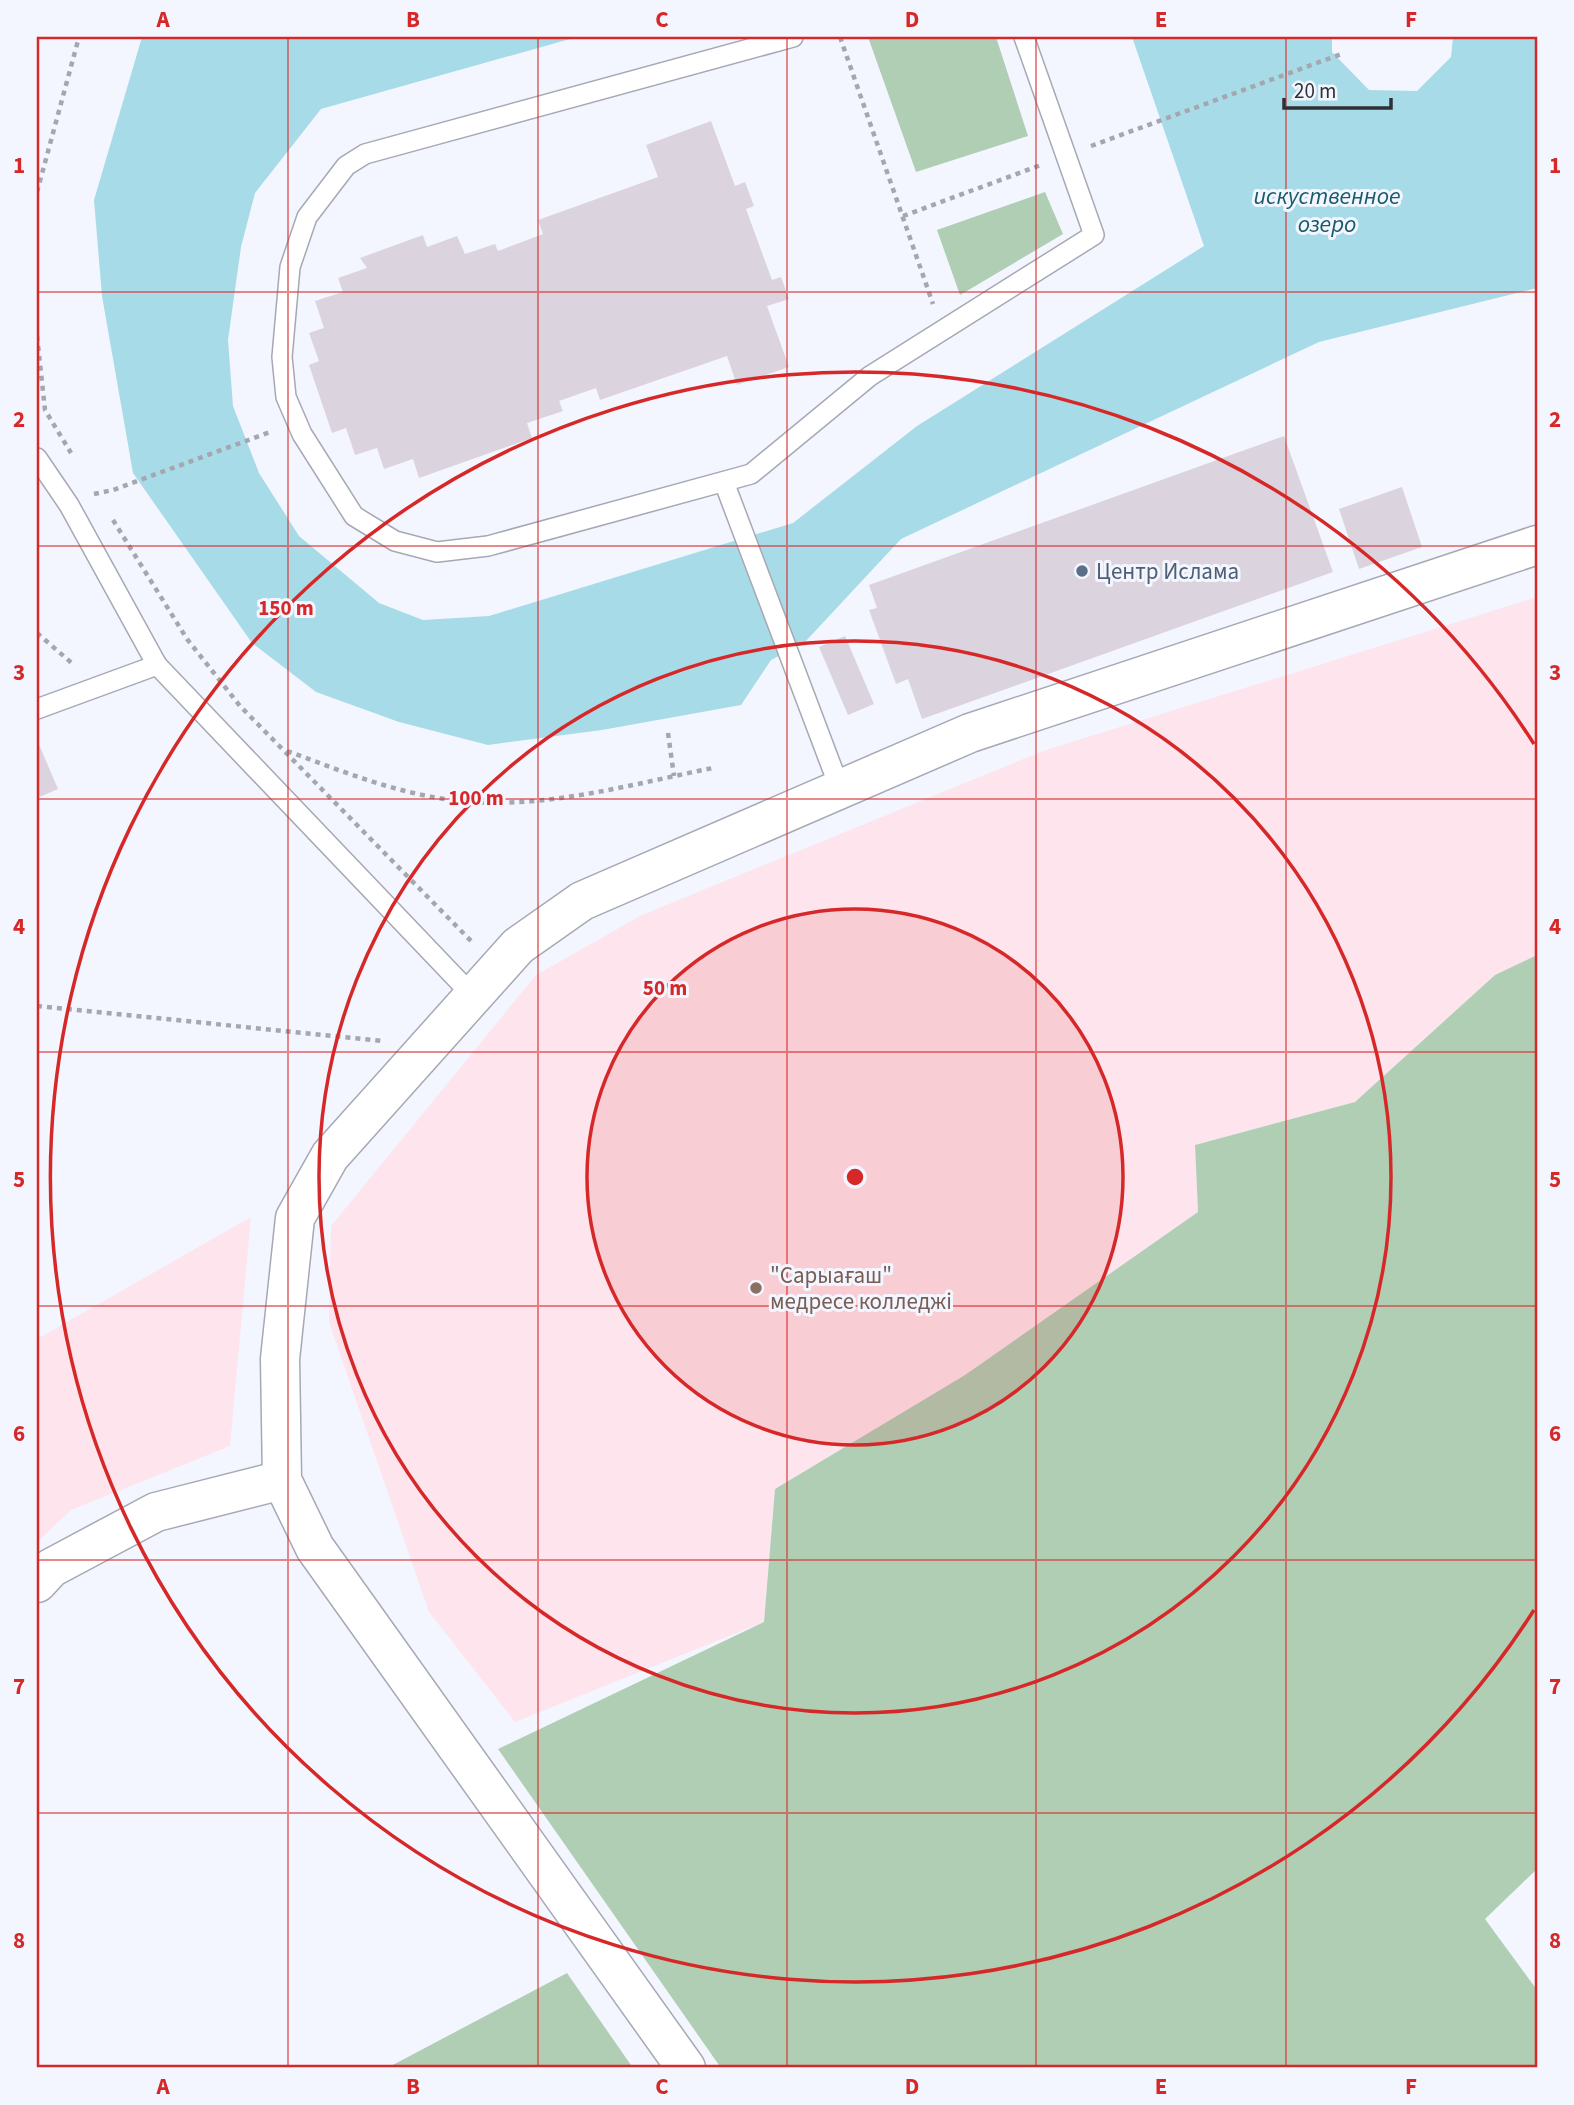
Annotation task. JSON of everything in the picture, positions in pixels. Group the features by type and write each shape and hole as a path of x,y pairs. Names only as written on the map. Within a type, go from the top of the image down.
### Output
{"street":[{"path":"686,2068 315,1548 282,1480 280,1359 295,1218 330,1156 518,946 582,901 970,733 1537,545"},
{"path":"37,1583 51,1568 156,1512 282,1480"}],"lane":[{"path":"793,37 365,154 346,166 307,217 290,267 282,357 286,397 302,434 354,516 395,541 437,552 488,545 751,474 870,376 1094,235 1024,37"},
{"path":"37,458 69,505 157,665 473,996"},
{"path":"724,482 840,789"},
{"path":"37,709 157,665"}],"path":[{"path":"37,192 79,37"},
{"path":"840,37 943,331"},
{"path":"903,216 1344,53"},
{"path":"37,336 45,410 74,457"},
{"path":"113,489 276,430"},
{"path":"88,481 102,504"},
{"path":"110,515 187,639 240,706 481,951"},
{"path":"37,634 99,686"},
{"path":"668,733 674,776"},
{"path":"284,750 368,781 458,800 534,801 713,768"},
{"path":"37,1006 429,1046"}],"shaded area":[{"path":"1537,597 1537,955 1495,975 1355,1102 1195,1145 1198,1212 965,1375 775,1489 764,1622 515,1722 429,1612 329,1322 331,1226 536,975 642,915 1043,751"},
{"path":"251,1217 230,1446 71,1510 37,1542 37,1339"}],"green space":[{"path":"868,37 996,37 1028,136 916,172"},
{"path":"1045,192 1063,234 960,295 937,230"},
{"path":"1537,955 1537,1869 1485,1919 1537,1990 1537,2068 721,2068 498,1749 764,1622 775,1489 965,1375 1198,1212 1195,1145 1355,1102 1495,975"},
{"path":"567,1973 633,2068 387,2068"}],"water":[{"name":"искуственное озеро","path":"142,37 577,37 321,109 255,193 241,247 228,340 233,406 259,473 299,536 379,603 423,620 489,616 793,523 917,426 1204,246 1132,37 1332,37 1332,52 1369,90 1417,91 1451,57 1453,37 1537,37 1537,288 1319,342 901,539 805,642 771,660 741,705 602,730 488,745 399,722 316,692 252,643 133,473 102,296 94,200"}],"building":[{"path":"711,121 735,186 745,182 754,206 746,209 772,280 781,277 789,299 767,306 789,367 737,385 727,356 600,400 596,388 559,401 563,411 527,423 532,438 419,478 413,459 384,469 377,448 355,455 346,428 332,433 309,365 319,361 309,333 324,328 315,301 343,292 338,278 367,268 360,258 423,235 427,247 457,236 465,254 495,244 498,251 543,234 538,220 658,177 646,145"},
{"path":"1284,436 1333,572 922,719 908,679 896,684 869,610 877,608 869,585"},
{"path":"1402,487 1422,547 1359,569 1339,509"},
{"path":"845,636 874,704 848,715 819,647"},
{"path":"37,740 58,789 37,798"}],"place":[{"name":"Центр Ислама","path":"1082,571"},
{"name":"\"Сарыағаш\" медресе колледжі","path":"756,1288"}]}
